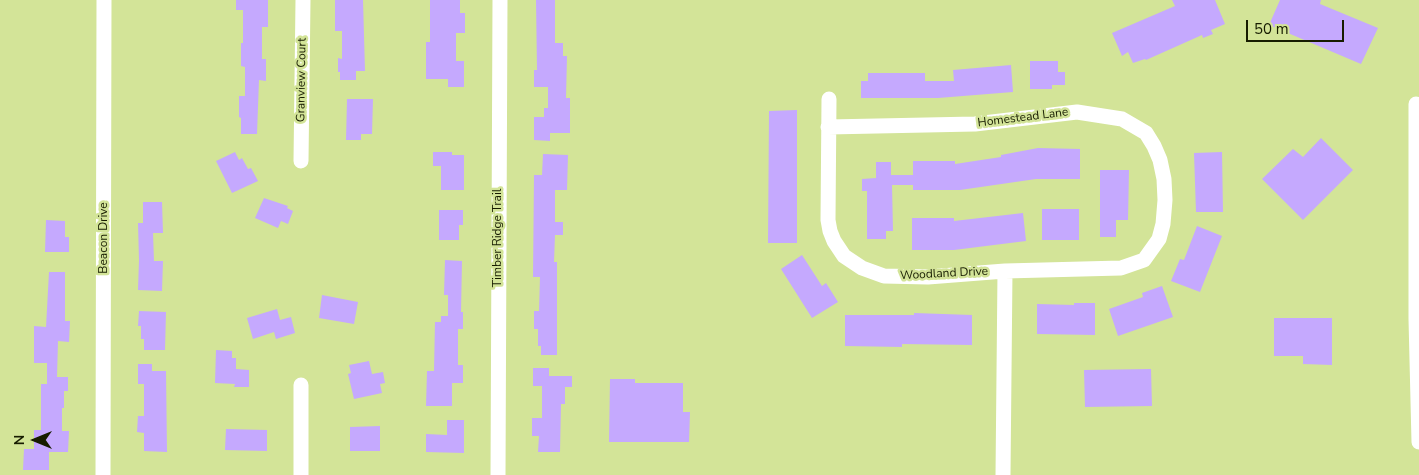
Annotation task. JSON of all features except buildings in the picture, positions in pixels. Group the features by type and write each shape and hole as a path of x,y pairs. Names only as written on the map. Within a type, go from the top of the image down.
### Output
{"street":[{"name":"Beacon Drive","path":"103,475 104,0"},
{"name":"Granview Court","path":"301,160 303,0"},
{"name":"Timber Ridge Trail","path":"498,475 500,0"},
{"name":"Woodland Drive","path":"829,99 828,220 832,236 844,256 862,268 884,276 928,277 1005,271 1003,475"},
{"path":"1416,104 1416,319 1419,442"},
{"name":"Homestead Lane","path":"828,127 975,124 1077,112 1122,119 1146,133 1160,160 1165,200 1163,224 1159,239 1144,260 1121,268 1005,271"},
{"path":"300,475 301,385"}]}
